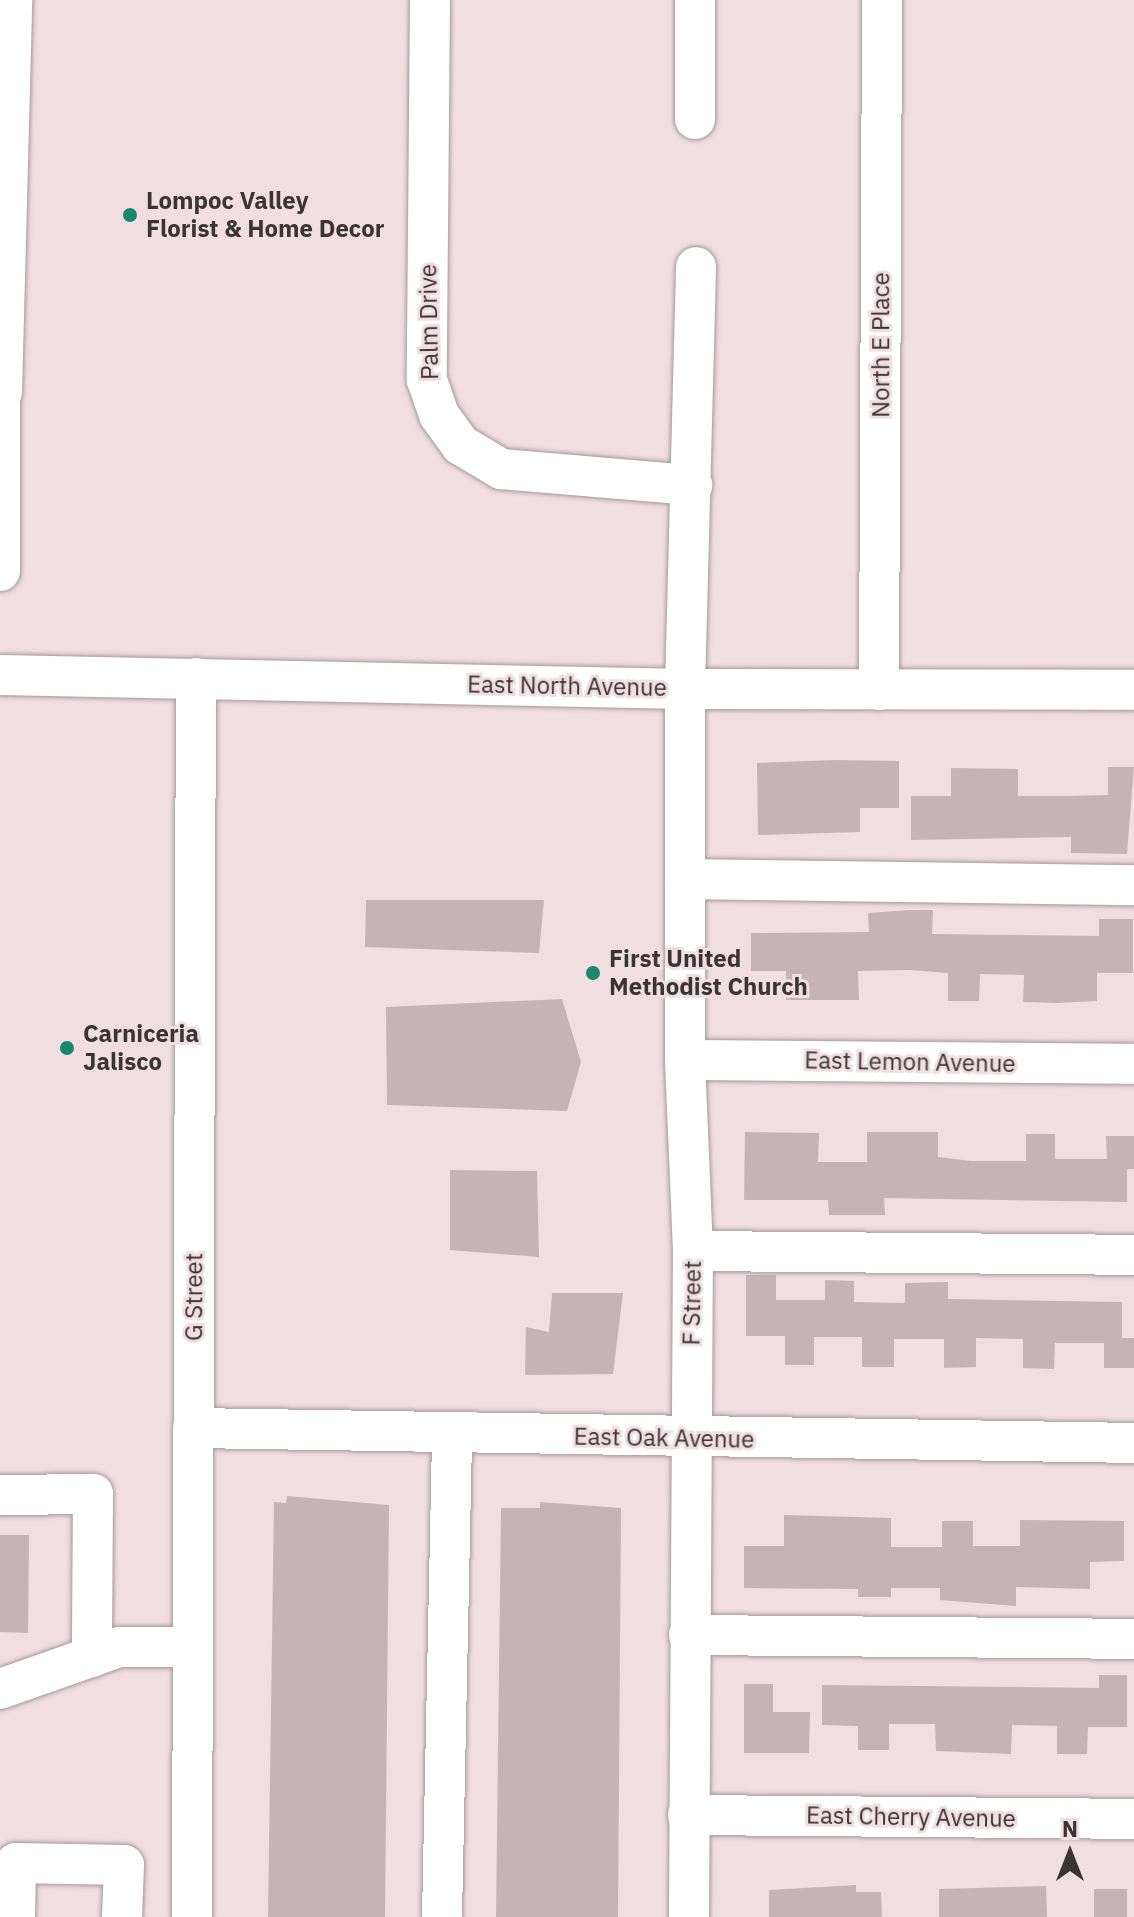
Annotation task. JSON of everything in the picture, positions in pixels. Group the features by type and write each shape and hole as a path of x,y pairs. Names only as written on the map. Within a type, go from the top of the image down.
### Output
{"street":[{"path":"0,571 3,235 12,0"},
{"name":"Palm Drive","path":"430,0 427,380 439,415 461,445 501,469 692,485"},
{"path":"695,0 695,119"},
{"name":"North E Place","path":"879,690 882,0"},
{"path":"685,689 696,267"},
{"name":"East North Avenue","path":"0,675 685,689 1134,690"},
{"name":"G Street","path":"192,1917 196,678"},
{"name":"F Street","path":"685,689 685,1060 693,1251 689,1917"},
{"path":"685,879 1134,885"},
{"name":"East Lemon Avenue","path":"685,1060 1134,1064"},
{"path":"693,1251 1134,1255"},
{"name":"East Oak Avenue","path":"193,1428 690,1439 1134,1443"},
{"path":"442,1917 452,1434"},
{"path":"0,1495 93,1494 92,1657"},
{"path":"689,1635 1134,1639"},
{"path":"0,1689 119,1647 193,1647"},
{"name":"East Cherry Avenue","path":"688,1815 1134,1819"},
{"path":"15,1917 16,1863 124,1865 122,1917"}],"building":[{"path":"899,761 899,808 860,808 860,832 758,835 757,763"},
{"path":"1108,767 1134,767 1127,854 1071,853 1071,837 911,840 911,796 951,796 951,768 1018,769 1018,796 1072,796 1108,795"},
{"path":"366,900 544,900 539,953 365,947"},
{"path":"933,910 932,934 1099,936 1099,919 1133,919 1133,973 1097,973 1097,1001 1056,1003 1023,1002 1024,975 980,974 979,1001 948,1001 948,973 909,970 858,971 859,1000 786,1000 786,971 751,971 751,933 869,932 868,913"},
{"path":"562,999 581,1062 567,1111 387,1105 386,1007"},
{"path":"745,1132 819,1133 818,1162 867,1162 867,1132 938,1132 938,1157 971,1161 1026,1161 1026,1134 1055,1134 1055,1159 1107,1159 1106,1136 1134,1136 1134,1169 1127,1169 1127,1202 884,1198 885,1215 829,1215 828,1200 744,1200"},
{"path":"450,1170 537,1171 539,1257 450,1250"},
{"path":"746,1275 776,1275 776,1300 825,1300 825,1280 854,1281 854,1302 905,1303 905,1283 948,1282 948,1299 1122,1302 1122,1338 1134,1338 1134,1368 1104,1368 1104,1343 1055,1343 1054,1369 1023,1368 1023,1339 976,1338 976,1367 944,1368 944,1339 894,1339 894,1367 862,1367 862,1337 814,1337 814,1365 785,1365 785,1336 746,1336"},
{"path":"552,1293 623,1293 613,1374 525,1375 526,1327 549,1332"},
{"path":"287,1496 389,1505 385,1917 268,1917 274,1502 286,1503"},
{"path":"540,1502 621,1508 618,1917 496,1917 501,1508 540,1508"},
{"path":"784,1515 891,1518 891,1547 942,1547 942,1521 973,1521 973,1546 1020,1546 1020,1520 1124,1521 1124,1561 1090,1562 1090,1589 1016,1587 1016,1606 940,1600 940,1588 891,1588 891,1597 858,1597 858,1589 744,1588 744,1546 784,1546"},
{"path":"0,1535 29,1535 28,1633 0,1632"},
{"path":"1099,1675 1127,1675 1127,1727 1088,1727 1087,1754 1057,1754 1057,1726 1012,1725 1011,1754 936,1751 935,1724 889,1724 889,1750 858,1750 858,1726 822,1725 822,1685 1099,1688"},
{"path":"744,1684 773,1684 773,1712 810,1712 809,1753 744,1753"},
{"path":"856,1885 856,1892 881,1892 882,1917 769,1917 769,1890"},
{"path":"1046,1886 1047,1917 939,1917 939,1889"},
{"path":"1094,1889 1127,1889 1127,1917 1094,1917"}],"place":[{"name":"Lompoc Valley Florist & Home Decor","path":"130,215"},
{"name":"First United Methodist Church","path":"593,973"},
{"name":"Carniceria Jalisco","path":"67,1048"}]}
